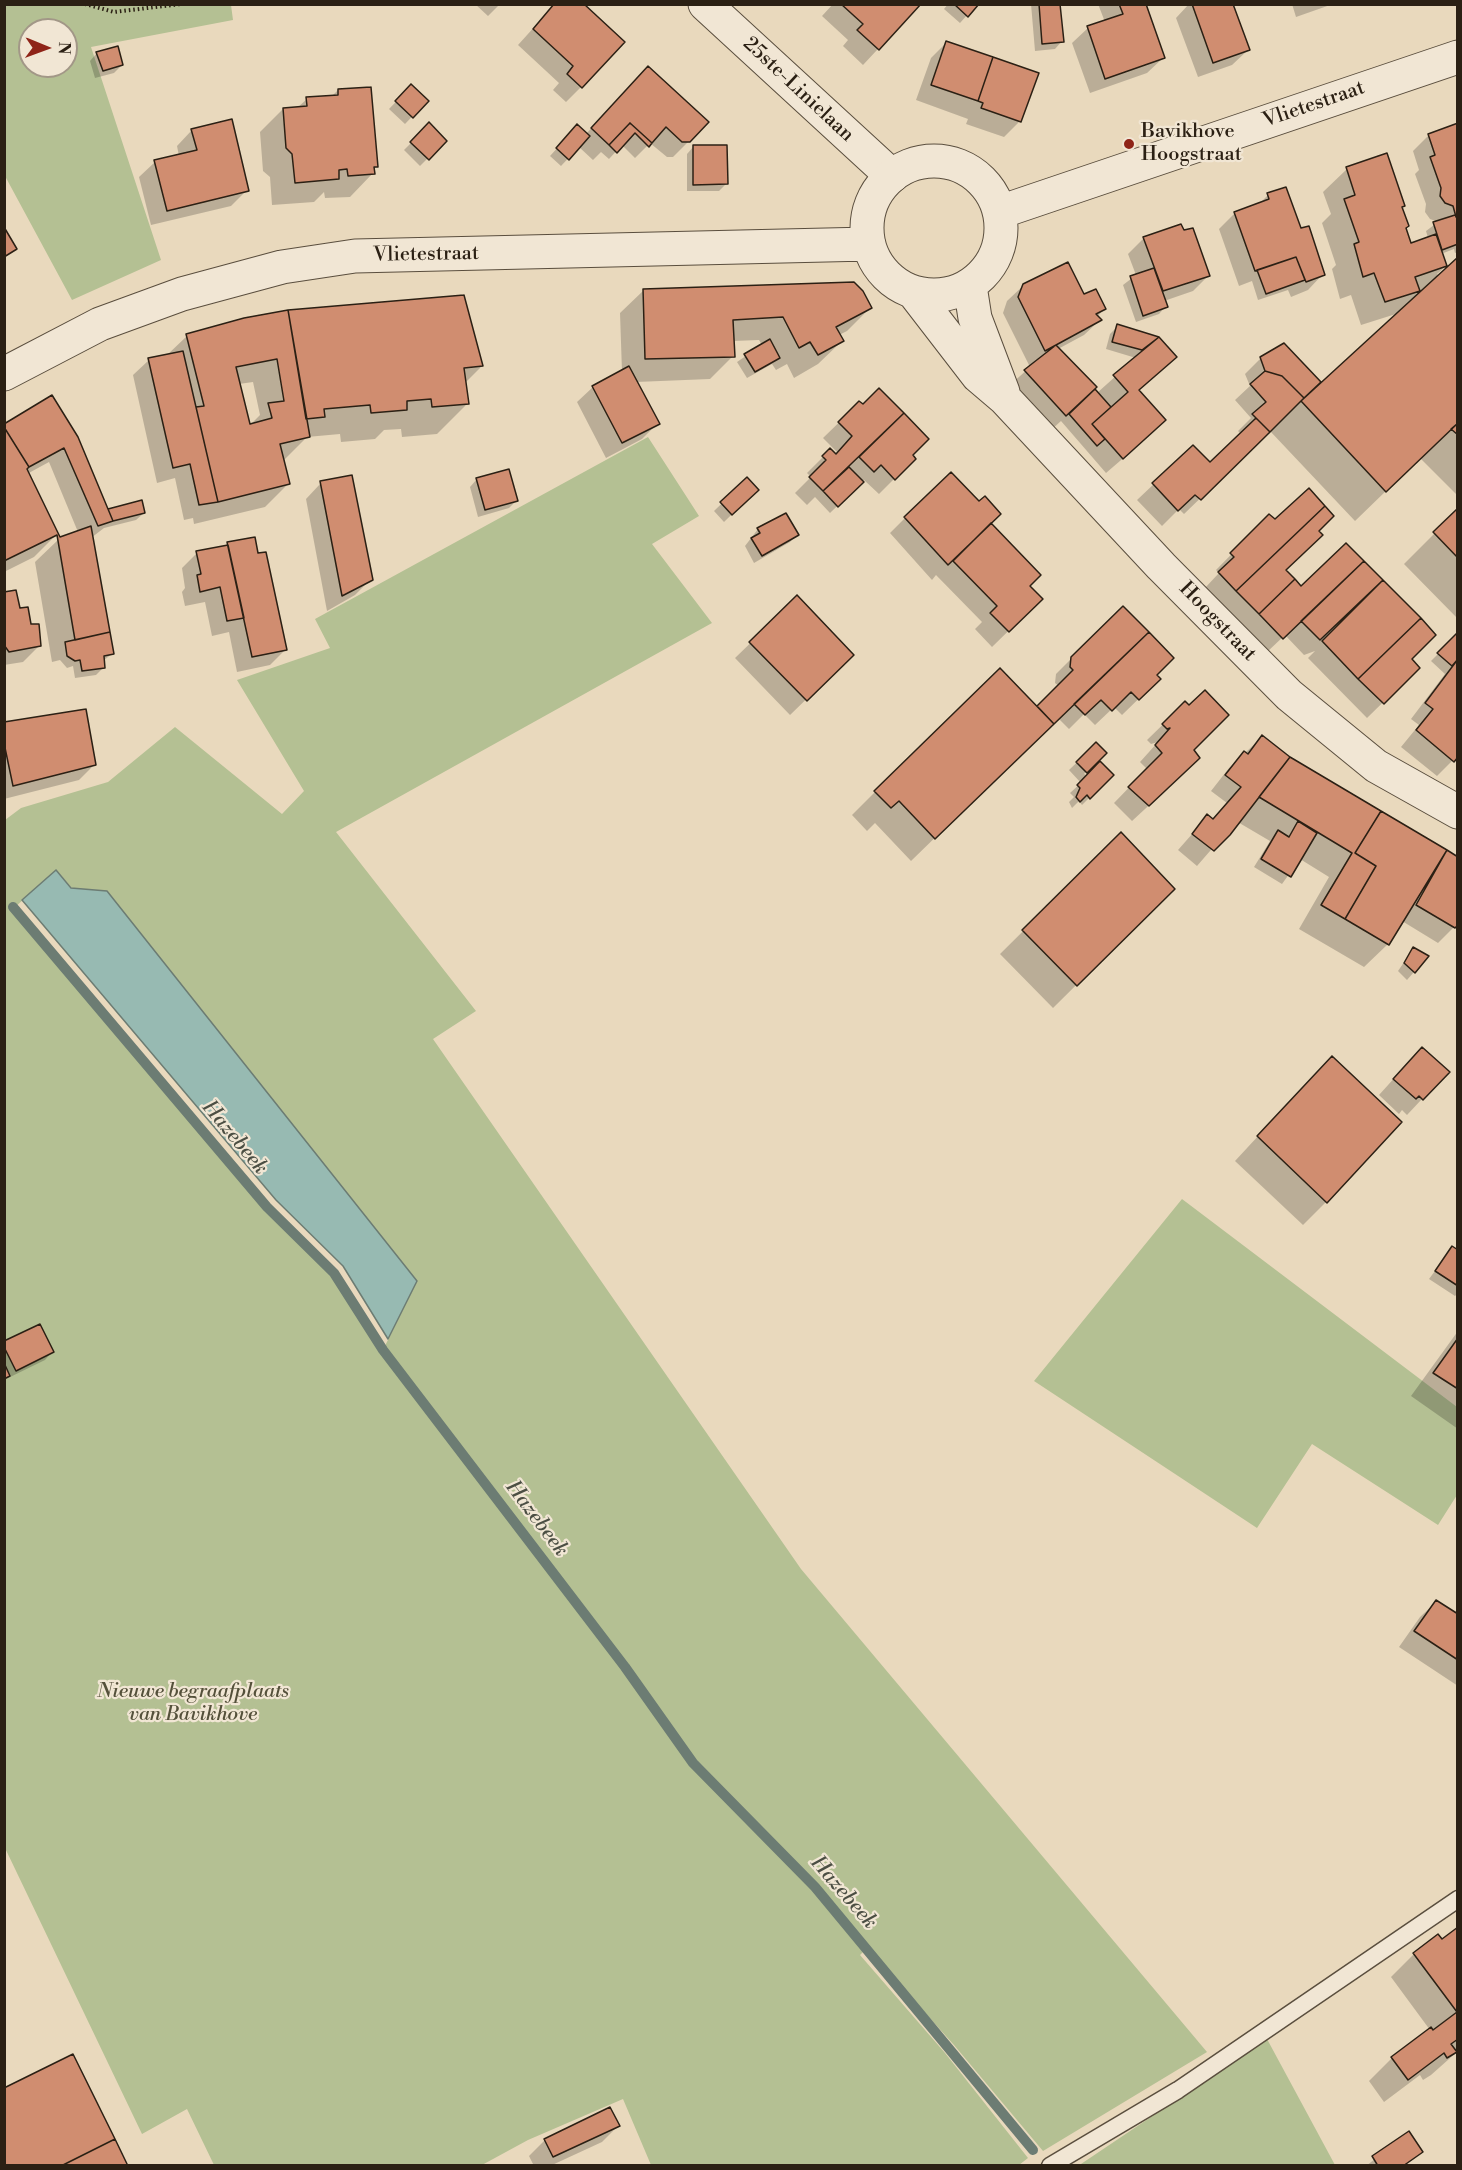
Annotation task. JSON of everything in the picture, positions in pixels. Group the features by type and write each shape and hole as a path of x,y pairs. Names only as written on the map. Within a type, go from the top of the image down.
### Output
{"street":[{"name":"25ste-Linielaan","path":"705,4 892,176"},
{"name":"Vlietestraat","path":"1000,212 1458,57"},
{"path":"933,160 956,164 975,174 991,191 1000,212 1002,234 997,255 985,273 970,286 948,294 931,296 914,293 898,286 874,261 866,225 870,207 879,189 892,176 911,164 933,160"},
{"name":"Vlietestraat","path":"4,374 100,324 182,294 282,267 355,256 869,244"},
{"name":"Hoogstraat","path":"970,286 975,318 1005,399"},
{"name":"Hoogstraat","path":"914,293 978,376 1005,399 1161,566 1289,695 1377,766 1458,812"}],"lane":[{"path":"1050,2166 1068,2153 1178,2090 1458,1899"}],"path":[{"path":"86,4 114,12 181,4"}],"green space":[{"path":"4,5 231,5 233,20 91,47 161,260 72,300 5,176"},
{"name":"Nieuwe begraafplaats van Bavikhove","path":"648,437 699,516 652,544 712,623 336,832 476,1011 433,1039 801,1569 1207,2052 1043,2151 954,2045 867,1948 860,1955 945,2053 1028,2158 1019,2165 651,2165 623,2099 528,2140 482,2165 214,2165 187,2109 142,2134 5,1848 5,820 21,808 108,782 175,727 282,814 304,791 237,680 330,648 315,619","holes":["56,870 417,1281 383,1350 334,1273 267,1207 14,908"]},
{"path":"1182,1199 1457,1407 1457,1495 1438,1525 1312,1444 1257,1528 1034,1381"},
{"path":"1267,2039 1335,2165 1078,2166"}],"water":[{"path":"56,870 71,888 107,891 417,1281 388,1339 343,1266 276,1200 22,900"}],"building":[{"path":"554,4 584,4 625,42 582,88 567,74 573,66 533,29"},
{"path":"841,4 921,4 879,50 857,30 863,24"},
{"path":"954,4 979,4 968,17"},
{"path":"1039,4 1060,4 1064,42 1042,44"},
{"path":"1119,4 1146,4 1165,58 1105,79 1087,26 1123,14"},
{"path":"1192,4 1233,4 1250,50 1213,63"},
{"path":"946,41 993,57 978,101 931,85"},
{"path":"118,46 123,65 103,71 96,52"},
{"path":"993,57 1039,73 1021,122 981,108 983,103 978,101"},
{"path":"648,66 709,122 690,142 682,142 666,127 652,143 630,123 609,145 591,128"},
{"path":"411,84 429,101 413,118 395,101"},
{"path":"371,87 378,167 374,167 375,174 348,176 347,169 339,170 339,179 295,183 292,154 286,148 283,108 307,106 306,97 338,95 338,89"},
{"path":"232,119 249,191 167,211 154,160 197,150 191,129"},
{"path":"429,122 447,141 429,160 410,142"},
{"path":"630,123 652,143 649,147 635,133 617,153 609,145"},
{"path":"1458,123 1458,217 1456,217 1453,206 1445,203 1440,196 1441,188 1430,157 1435,155 1428,134"},
{"path":"577,124 590,136 569,160 556,148"},
{"path":"693,145 727,145 728,184 693,185"},
{"path":"1387,153 1405,206 1402,207 1409,226 1406,228 1411,243 1436,234 1447,266 1415,277 1420,291 1385,302 1374,273 1363,277 1354,244 1359,242 1344,199 1355,195 1346,167"},
{"path":"1286,187 1301,228 1309,226 1325,275 1306,282 1296,257 1255,271 1234,212 1269,199 1267,193"},
{"path":"1455,215 1458,217 1458,244 1442,250 1433,222"},
{"path":"1181,224 1184,230 1193,228 1210,276 1163,291 1143,237"},
{"path":"4,227 17,249 4,257"},
{"path":"1296,257 1305,280 1266,294 1257,270"},
{"path":"1458,257 1458,423 1386,492 1301,401"},
{"path":"1068,262 1084,294 1096,289 1106,309 1096,314 1102,320 1045,351 1018,297 1023,284"},
{"path":"1154,268 1168,307 1143,316 1130,276"},
{"path":"854,282 863,291 872,308 836,327 844,341 818,355 810,342 799,348 783,317 733,320 735,357 645,359 643,289"},
{"path":"464,295 483,366 464,368 469,404 432,407 431,399 407,401 407,410 371,413 370,405 324,409 325,417 306,419 288,310"},
{"path":"288,310 310,437 280,444 290,484 218,502 196,407 204,406 186,334 244,318","holes":["277,359 284,401 268,403 272,418 250,424 236,367"]},
{"path":"1117,324 1159,337 1142,350 1112,342"},
{"path":"1159,337 1177,357 1139,390 1166,420 1123,459 1092,424 1128,392 1113,375"},
{"path":"770,339 780,358 755,372 744,354"},
{"path":"1284,343 1321,382 1304,398 1282,376 1265,371 1260,357"},
{"path":"1056,345 1097,387 1066,416 1024,370"},
{"path":"183,351 218,502 199,505 190,464 173,468 148,358"},
{"path":"629,366 660,424 622,443 592,386"},
{"path":"1265,371 1282,376 1304,398 1270,432 1252,414 1266,402 1250,384"},
{"path":"879,388 904,413 823,491 809,477 826,460 822,456 830,448 836,454 852,436 838,422 859,401 863,404"},
{"path":"1095,389 1111,407 1092,424 1105,439 1097,446 1069,414"},
{"path":"52,395 78,437 113,521 98,526 64,448 29,467 4,427 4,424"},
{"path":"904,413 929,439 913,455 916,459 895,480 881,465 874,472 859,457"},
{"path":"1256,418 1270,432 1201,500 1195,495 1178,511 1152,483 1193,445 1210,462"},
{"path":"1458,423 1458,435 1451,429"},
{"path":"4,427 29,467 27,469 60,537 91,526 110,632 75,640 57,535 4,561"},
{"path":"849,467 864,482 838,507 823,491"},
{"path":"509,469 518,501 485,510 476,478"},
{"path":"951,472 979,501 985,496 1001,514 948,565 904,517"},
{"path":"352,475 373,580 342,596 320,481"},
{"path":"747,477 759,490 732,515 720,502"},
{"path":"1309,488 1325,506 1236,591 1218,572 1234,557 1230,553 1269,514 1275,519"},
{"path":"142,500 145,513 113,521 108,509"},
{"path":"1325,506 1334,516 1319,531 1323,535 1286,570 1295,579 1259,614 1236,591"},
{"path":"1458,508 1458,558 1433,532"},
{"path":"786,513 799,535 762,556 751,538 760,533 757,528"},
{"path":"991,523 1041,575 1030,586 1043,599 1009,632 990,613 997,606 953,561"},
{"path":"255,537 258,553 266,552 287,650 252,657 227,542"},
{"path":"1346,543 1364,561 1283,639 1259,614 1295,579 1301,586"},
{"path":"228,545 244,618 227,621 220,587 200,592 197,575 201,574 196,551"},
{"path":"1364,561 1383,580 1320,640 1301,621"},
{"path":"1383,580 1421,618 1358,679 1322,641"},
{"path":"16,590 20,608 28,607 31,624 39,624 41,646 9,652 4,645 4,592"},
{"path":"797,595 854,655 807,701 749,642"},
{"path":"1123,606 1149,632 1054,724 1037,706 1073,670 1070,667 1071,657"},
{"path":"1421,618 1436,635 1412,659 1420,668 1384,704 1358,679"},
{"path":"110,632 114,654 104,656 105,668 82,671 80,660 75,661 67,656 65,642"},
{"path":"1149,632 1174,658 1157,675 1161,679 1139,700 1131,692 1112,711 1101,700 1085,715 1074,704"},
{"path":"1458,632 1458,659 1452,666 1437,653"},
{"path":"1458,659 1458,757 1454,762 1416,730 1433,709 1425,703"},
{"path":"1000,668 1054,724 935,839 899,801 891,808 874,791"},
{"path":"1205,690 1229,715 1194,750 1200,758 1149,806 1128,787 1162,753 1155,745 1170,728 1167,729 1162,724 1185,701 1189,705"},
{"path":"86,709 96,765 13,786 4,743 4,722"},
{"path":"1262,735 1290,757 1230,835 1214,851 1192,834 1207,814 1213,819 1241,787 1225,775 1244,751 1248,754"},
{"path":"1096,742 1107,753 1087,773 1076,762"},
{"path":"1290,757 1381,811 1355,853 1376,866 1345,919 1321,905 1352,853 1259,797"},
{"path":"1100,761 1114,775 1090,799 1087,795 1080,802 1076,797 1080,788 1077,785"},
{"path":"1381,811 1447,850 1389,945 1345,919 1376,866 1355,853"},
{"path":"1298,821 1317,833 1291,877 1261,859 1278,830 1289,837"},
{"path":"1121,832 1175,889 1077,986 1022,930"},
{"path":"1447,850 1458,857 1458,925 1455,928 1416,905"},
{"path":"1413,947 1429,956 1415,973 1404,963"},
{"path":"1422,1047 1450,1072 1423,1100 1419,1096 1416,1099 1393,1079"},
{"path":"1332,1056 1402,1122 1327,1203 1257,1136"},
{"path":"1452,1246 1458,1250 1458,1286 1435,1271"},
{"path":"40,1324 54,1352 16,1371 4,1347 4,1341"},
{"path":"1458,1338 1458,1389 1433,1373"},
{"path":"4,1366 10,1376 4,1379"},
{"path":"1436,1600 1458,1614 1458,1660 1414,1631"},
{"path":"1458,1927 1458,2039 1451,2044 1457,2052 1447,2058 1444,2053 1408,2080 1391,2057 1431,2027 1433,2030 1457,2012 1413,1953 1438,1934 1442,1939"},
{"path":"73,2054 115,2139 61,2166 4,2166 4,2088"},
{"path":"610,2107 620,2126 553,2157 544,2139"},
{"path":"1409,2131 1423,2152 1403,2166 1378,2166 1372,2156"},
{"path":"115,2139 128,2166 61,2166"}],"waterway":[{"name":"Hazebeek","path":"13,907 267,1207 334,1273 383,1350 625,1667 693,1763 815,1887 1033,2150"}],"place":[{"name":"Bavikhove Hoogstraat","path":"1129,144"}]}
